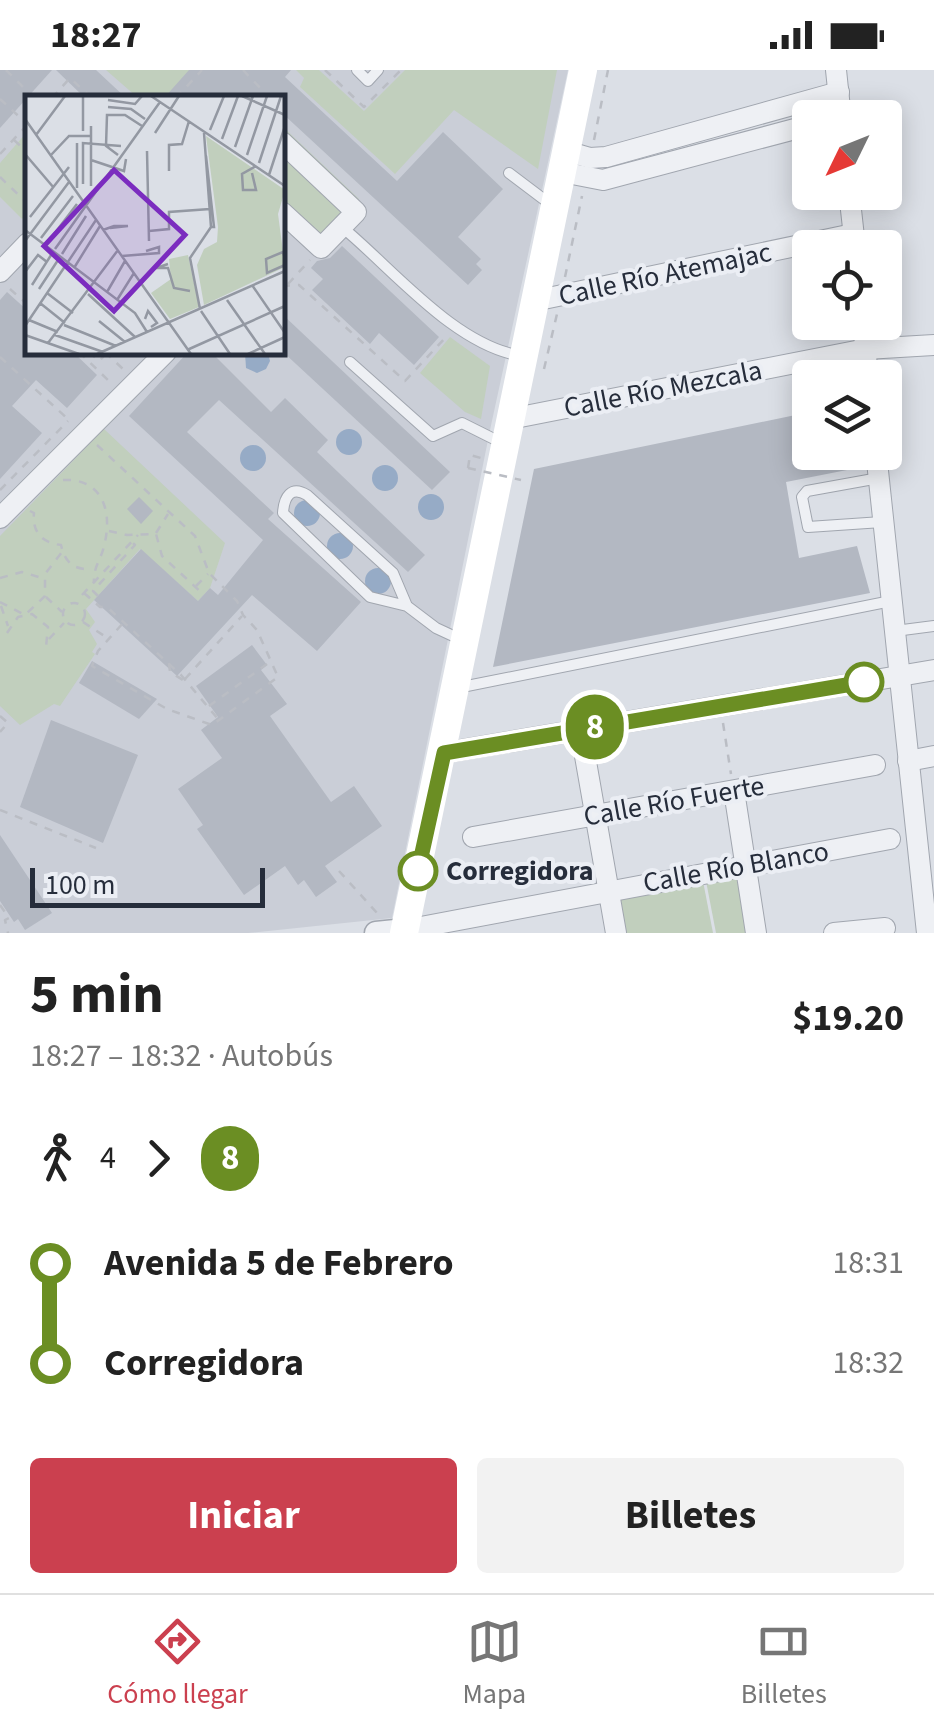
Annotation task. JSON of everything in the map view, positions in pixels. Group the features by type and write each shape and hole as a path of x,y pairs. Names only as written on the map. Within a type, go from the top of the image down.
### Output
{"main road":[{"path":"394,932 444,753 584,70"}],"street":[{"path":"836,70 839,100"},
{"path":"564,162 606,157 839,92"},
{"path":"564,162 602,180 792,130"},
{"path":"285,145 356,212 321,248 285,215"},
{"path":"4,279 25,248"},
{"name":"Calle Río Atemajac","path":"534,301 792,253"},
{"path":"865,340 867,360"},
{"name":"Calle Río Mezcala","path":"508,432 866,349 934,344"},
{"path":"4,496 51,468 163,355"},
{"path":"878,470 908,761 925,833 927,933"},
{"path":"444,753 934,670"},
{"path":"585,756 616,933"},
{"path":"908,761 934,756"},
{"name":"Calle Río Fuerte","path":"473,837 875,765"},
{"path":"734,790 756,933"},
{"name":"Calle Río Blanco","path":"394,932 890,839"},
{"path":"834,933 885,928"}],"lane":[{"path":"356,70 368,81 378,70"},
{"path":"509,173 554,208"},
{"path":"342,227 482,344 523,356"},
{"path":"350,362 433,436 462,424 508,432"},
{"path":"879,478 806,490 802,496 808,526 884,522"},
{"path":"407,606 392,573 307,495 300,490 286,497 284,513 296,528 370,596 407,606 436,628 465,641"},
{"path":"455,688 892,601"},
{"path":"895,631 934,626"}],"path":[{"path":"6,70 31,95"},
{"path":"179,95 202,70"},
{"path":"242,70 267,95"},
{"path":"55,95 70,78 89,95"},
{"path":"0,100 25,122"},
{"path":"0,154 25,126"},
{"path":"13,139 25,150"},
{"path":"0,177 25,201"},
{"path":"285,285 321,248"},
{"path":"4,279 25,302"},
{"path":"285,286 299,285 405,381 457,325"},
{"path":"83,355 130,388"},
{"path":"108,355 130,388"},
{"path":"0,356 195,536 209,573 237,600 243,615 257,630 278,677 212,725 186,718 92,666 124,622"},
{"path":"69,420 36,452 4,496 34,513 36,532 43,540 61,545 69,564 93,569"},
{"path":"30,446 36,452"},
{"path":"51,468 63,480 74,479 94,487 106,508 104,550 93,569 94,583"},
{"path":"468,468 522,480"},
{"path":"168,513 156,534 162,556 204,595"},
{"path":"107,530 156,534"},
{"path":"139,534 83,594 124,622 184,679 218,720"},
{"path":"98,596 93,591 135,545 132,542"},
{"path":"62,551 44,578 45,596 62,612 66,622 74,625 82,622 85,615 82,606"},
{"path":"0,578 22,572 44,578"},
{"path":"195,587 209,573"},
{"path":"0,603 8,630 13,621 45,596"},
{"path":"82,606 87,600"},
{"path":"0,603 16,613 44,621 49,641"},
{"path":"62,612 69,604 82,606"},
{"path":"184,679 243,615"},
{"path":"46,647 57,628 66,622"},
{"path":"82,622 108,639"},
{"path":"208,706 270,662"},
{"path":"720,706 734,790"},
{"path":"0,716 8,723 0,732"},
{"path":"0,810 96,848"},
{"path":"339,871 394,932"},
{"path":"0,905 8,918 8,933"}],"shaded area":[{"path":"0,70 568,70 490,430 392,918 248,933 0,933"}],"green space":[{"path":"106,70 195,70 172,95 135,95"},
{"path":"296,70 319,70 364,111 405,70 557,70 538,169 454,110 395,174 300,87 304,78"},
{"path":"285,129 359,199 310,250 285,225"},
{"path":"25,134 22,219 0,197 0,163"},
{"path":"450,337 490,366 481,419 465,412 420,373"},
{"path":"104,429 225,543 210,588 198,601 140,549 86,609 95,622 89,630 97,644 92,652 95,654 60,706 54,704 20,725 0,706 0,536"},
{"path":"744,873 753,933 716,933 706,881"},
{"path":"702,876 713,933 621,933 612,893"}],"water":[{"path":"245,355 268,355 266,369 257,373 246,368"},
{"path":"349,429 358,433 362,442 358,451 349,455 340,451 336,442 340,433"},
{"path":"253,445 262,449 266,458 262,467 253,471 244,467 240,458 244,449"},
{"path":"385,465 394,469 398,478 394,487 385,491 376,487 372,478 376,469"},
{"path":"431,494 440,498 444,507 440,516 431,520 422,516 418,507 422,498"},
{"path":"307,500 316,504 320,513 316,522 307,526 298,522 294,513 298,504"},
{"path":"340,533 349,537 353,546 349,555 340,559 331,555 327,546 331,537"},
{"path":"378,568 387,572 391,581 387,590 378,594 369,590 365,581 369,572"}],"building":[{"path":"0,70 52,70 30,95 25,95 25,100 0,128"},
{"path":"56,70 96,70 123,95 82,95"},
{"path":"189,70 291,70 285,77 397,181 443,132 503,189 458,237 481,259 476,264 482,270 468,285 285,116 285,95 167,95"},
{"path":"342,246 439,337 414,365 379,333 370,344 312,290 323,279 311,268"},
{"path":"7,292 25,308 25,355 76,355 97,375 67,408 36,380 12,406 42,433 0,479 0,300"},
{"path":"285,317 450,472 432,490 285,354"},
{"path":"185,355 214,355 271,412 285,398 328,440 317,452 425,555 408,572 219,400 187,432 274,513 268,519 361,602 317,651 252,595 177,676 94,600 141,549 198,601 210,588 218,595 263,540 129,416"},
{"path":"792,416 792,470 847,470 786,482 799,558 857,546 870,593 493,667 534,469"},
{"path":"139,497 153,511 141,524 127,509"},
{"path":"252,645 267,665 261,670 287,704 270,716 331,802 354,786 382,826 325,866 337,882 316,897 304,880 298,885 285,866 244,895 197,829 203,825 178,789 222,758 201,730 218,717 196,686"},
{"path":"92,661 157,699 139,719 79,683"},
{"path":"51,720 138,755 103,843 20,807"},
{"path":"0,835 52,913 25,930 18,919 14,922 0,901"}],"bus line":[{"name":"8","path":"418,871 444,753 864,682"}],"place":[{"name":"Corregidora","path":"418,871"}]}
